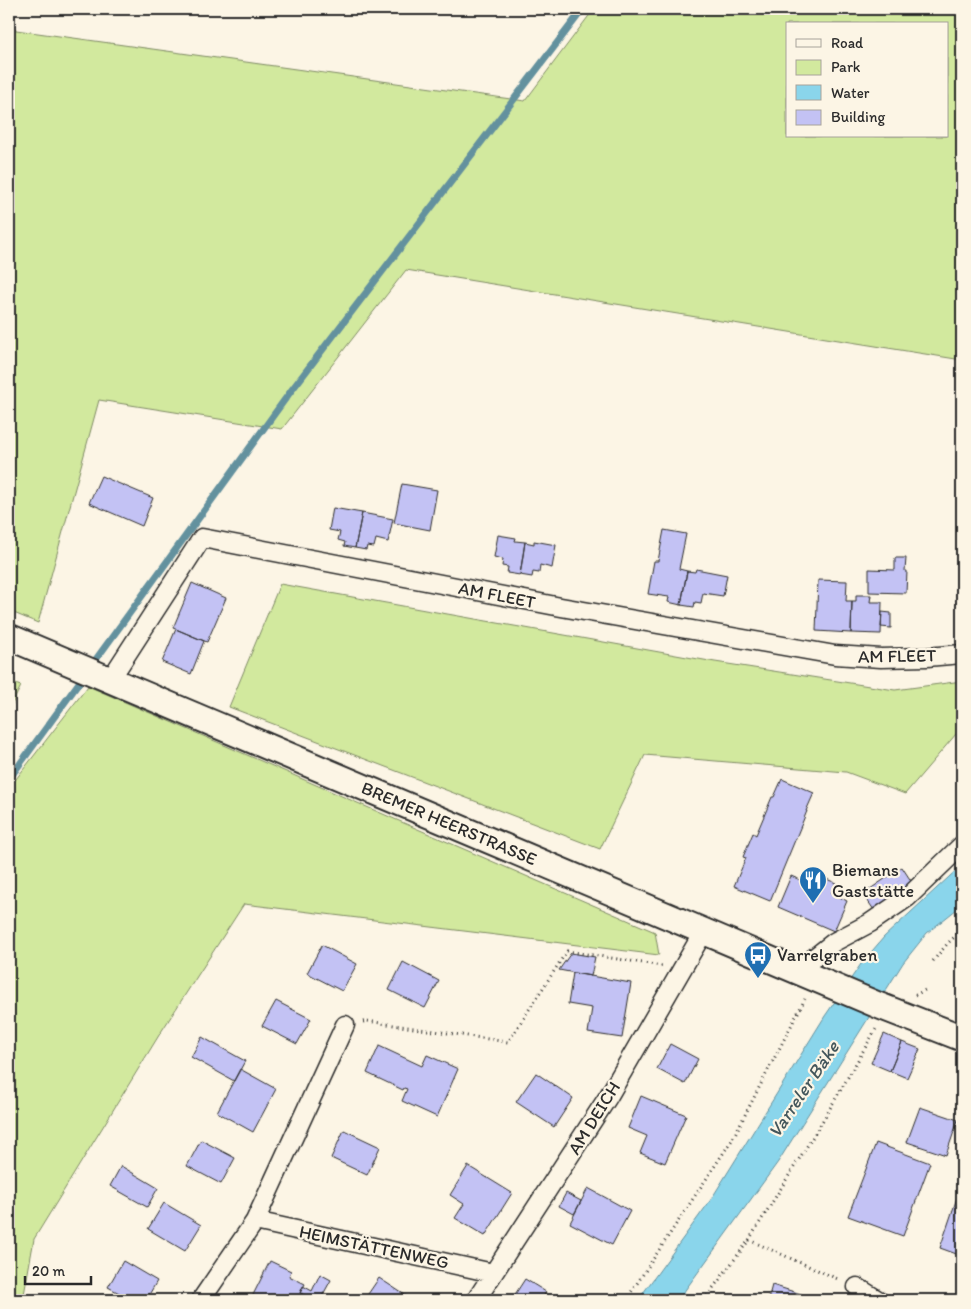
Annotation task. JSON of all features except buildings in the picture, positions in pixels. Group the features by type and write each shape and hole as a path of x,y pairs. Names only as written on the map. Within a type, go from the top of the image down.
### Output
{"main road":[{"name":"BREMER HEERSTRASSE","path":"9,637 806,975 962,1038"}],"street":[{"name":"AM FLEET","path":"106,678 202,538 561,607 835,655 881,658 962,654"},
{"path":"806,975 834,942 870,923 908,897 962,845"},
{"name":"AM DEICH","path":"476,1300 608,1097 704,931"},
{"path":"200,1300 254,1221 345,1025"},
{"name":"HEIMSTÄTTENWEG","path":"254,1221 493,1273"},
{"path":"856,1287 878,1300"}],"path":[{"path":"933,961 962,930"},
{"path":"345,1025 367,1021 508,1042 568,951 682,969"},
{"path":"626,1300 732,1140 806,975"},
{"path":"704,1300 749,1240 822,1122 884,1007"},
{"path":"749,1240 856,1287"}],"green space":[{"path":"594,9 962,9 962,360 406,270 282,429 99,400 38,623 9,611 9,29 525,101"},
{"path":"280,584 715,662 895,690 962,681 962,727 905,794 846,772 645,755 600,849 229,707"},
{"path":"9,682 21,686 9,710"},
{"path":"88,686 655,932 659,955 244,904 161,1032 34,1239 23,1300 9,1300 9,788"}],"water":[{"name":"Varreler Bäke","path":"962,865 962,905 927,933 903,963 778,1162 678,1300 638,1300 710,1201 825,1016 861,964 884,937"}],"waterway":[{"path":"9,779 291,391 583,9"}],"place":[{"name":"Biemans Gaststätte","path":"813,904"},
{"name":"Varrelgraben","path":"758,979"}]}
